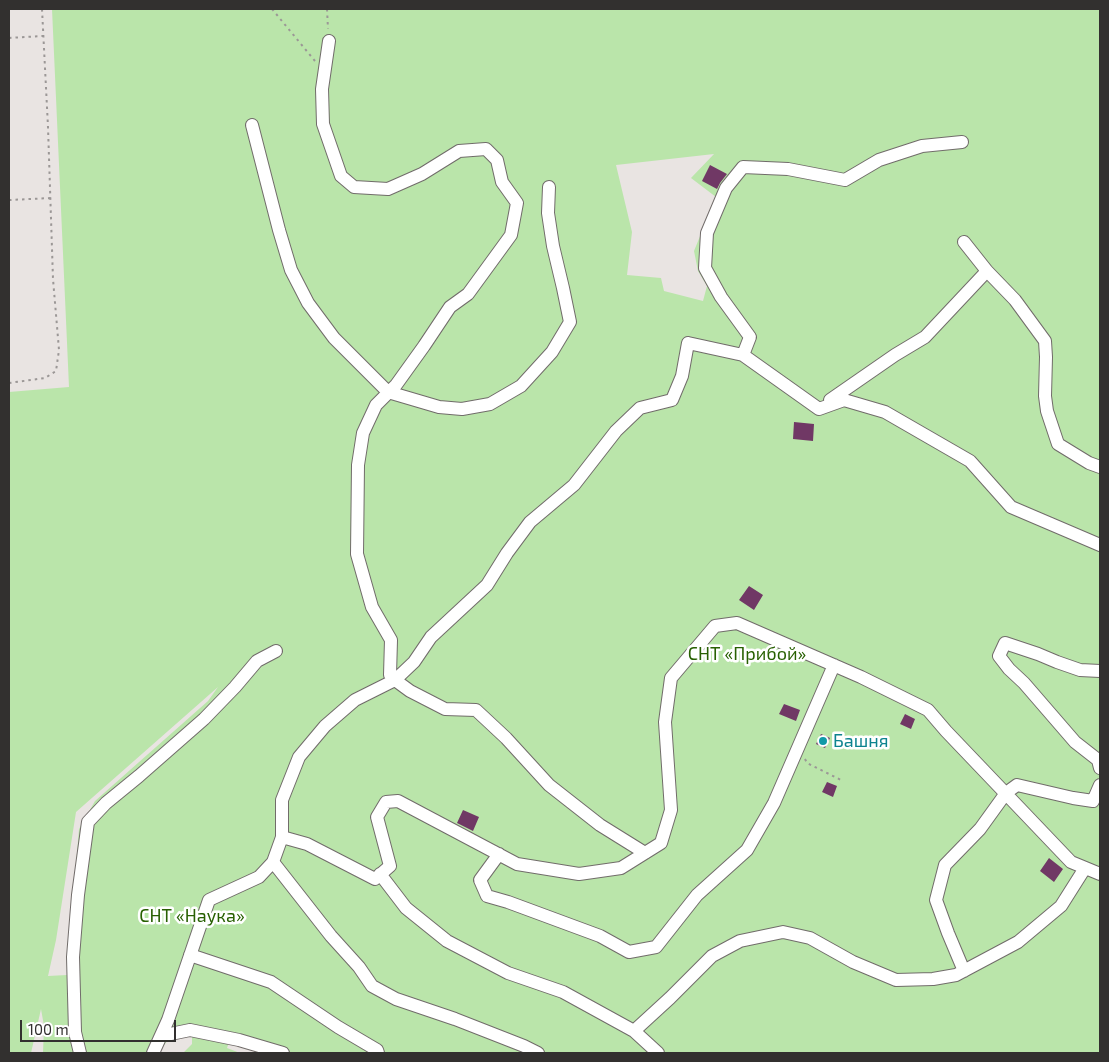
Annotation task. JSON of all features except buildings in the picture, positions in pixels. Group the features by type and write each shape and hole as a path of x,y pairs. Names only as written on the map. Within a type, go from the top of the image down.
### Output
{"lane":[{"path":"329,41 322,89 323,124 341,176 354,187 388,189 422,174 459,151 486,149 497,160 502,182 517,203 511,235 468,294 450,307 396,385 376,405 362,433 358,465 357,554 372,607 391,640 390,674 410,691 445,709 476,710 506,738 549,785 600,825 646,853"},
{"path":"252,125 291,270 308,302 334,338 388,392 439,407 462,409 490,404 521,386 552,352 570,322 553,246 548,213 549,187"},
{"path":"743,355 750,337 721,297 705,268 706,234 726,188 743,167 788,169 845,180 879,160 922,146 962,142"},
{"path":"964,242 987,271 1015,300 1045,340 1045,396 1047,412 1058,444 1089,463 1100,467"},
{"path":"819,409 873,370 925,337 987,271"},
{"path":"153,1053 168,1020 209,900 258,877 273,862 282,837 282,800 298,757 325,726 355,700 395,680 414,662 430,637 487,585 530,522 574,485 616,431 640,408 672,400 682,376 688,343 743,355 819,409"},
{"path":"819,409 844,400 885,412 970,461 1011,507 1100,545"},
{"path":"282,837 306,844 375,879 390,866 377,816 386,802 398,801 517,864 579,874 621,868 661,843 671,810 666,722 671,678 715,626 737,623 861,677 928,710 1071,862 1100,874"},
{"path":"1100,671 1080,670 1005,643 999,656 1075,742 1098,760 1100,768"},
{"path":"80,1053 75,1032 74,957 78,895 88,822 106,804 204,719 235,687 256,661 276,651"},
{"path":"500,854 480,880 487,896 600,936 629,952 656,947 697,895 747,850 774,803 834,665"},
{"path":"964,971 936,900 945,866 980,829 1006,793 1017,786 1093,801 1100,785"},
{"path":"273,862 330,936 358,966 372,986 396,999 455,1018 538,1053"},
{"path":"634,1031 712,956 740,941 783,932 810,938 853,962 896,980 933,979 956,975 1018,942 1061,906 1085,868"},
{"path":"380,874 406,908 447,940 508,973 563,992 634,1031 658,1053"},
{"path":"190,955 271,982 338,1027 377,1050 378,1053"},
{"path":"160,1036 190,1030 239,1040 283,1053"}],"path":[{"path":"9,383 45,378 56,371 58,350 53,280 42,9"},
{"path":"272,9 324,73"},
{"path":"327,9 329,41"},
{"path":"9,38 43,36"},
{"path":"9,200 51,198"},
{"path":"798,747 807,763 844,782"}],"green space":[{"name":"СНТ «Прибой»","path":"52,9 1100,9 1100,1053 270,1053 229,1042 227,1048 240,1053 183,1053 192,1044 192,1036 168,1040 158,1053 43,1053 44,1026 41,1009 31,1053 9,1053 9,392 69,387","holes":["714,154 691,178 716,197 694,251 698,271 707,286 703,301 664,291 661,278 627,275 632,232 616,165","218,687 208,701 95,801 79,829 67,975 48,976 56,940 76,812"]}],"place":[{"name":"Башня","path":"823,741"}],"park label":[{"name":"СНТ «Наука»","path":"192,916"}]}
